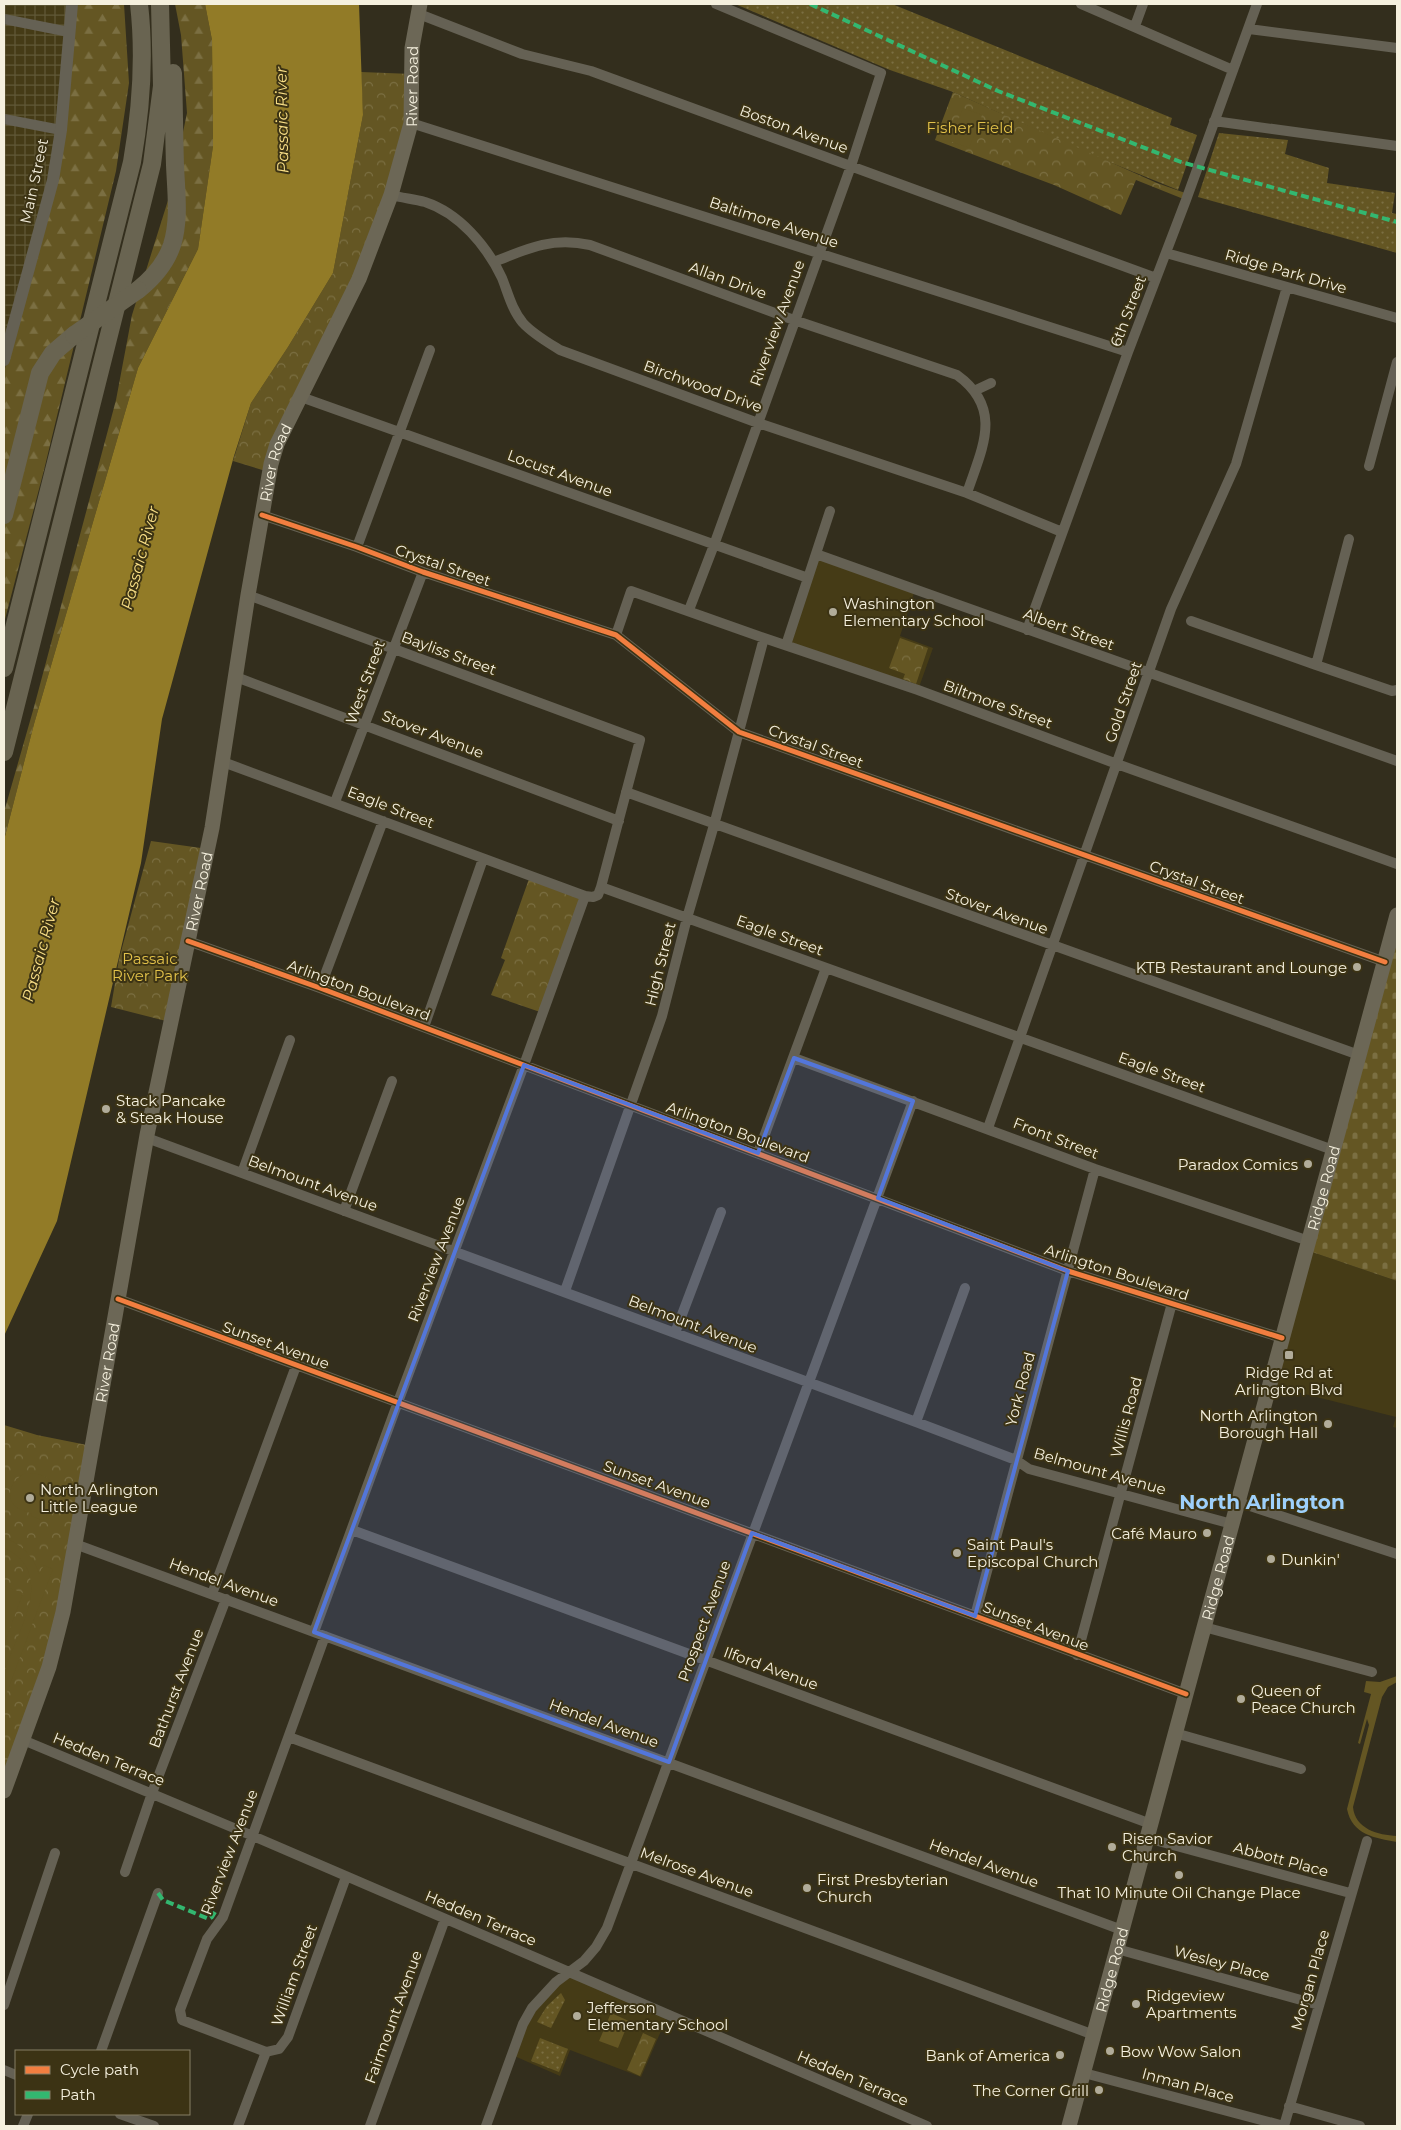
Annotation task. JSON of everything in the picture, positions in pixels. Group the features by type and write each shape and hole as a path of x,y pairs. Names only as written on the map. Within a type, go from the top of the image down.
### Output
{"highway":[{"path":"4,668 132,162 141,85 139,4"},
{"path":"4,752 152,164 162,86 160,4"},
{"path":"4,515 40,373 53,353 74,335 138,290 155,274 168,255 174,239 177,220 173,48 168,4"}],"main road":[{"name":"River Road","path":"4,1792 56,1646 146,1138 212,828 248,595 271,464 277,444 359,279 391,196 411,123 412,48 419,9"},
{"name":"Ridge Road","path":"1069,2126 1397,915"}],"street":[{"name":"Main Street","path":"4,360 47,204 61,130 72,4"},
{"name":"Riverview Avenue","path":"688,610 714,545 818,252 851,166 881,74 716,4"},
{"path":"1081,4 1233,70"},
{"path":"1135,26 1143,4"},
{"name":"6th Street","path":"1027,630 1257,4"},
{"name":"Boston Avenue","path":"419,9 522,54 591,71 1156,278"},
{"path":"4,19 69,32"},
{"path":"1249,29 1397,48"},
{"path":"4,119 61,130"},
{"path":"1214,121 1397,146"},
{"name":"Baltimore Avenue","path":"411,123 1128,352"},
{"name":"Birchwood Drive","path":"391,196 425,202 454,218 478,240 494,262 515,312 522,322 533,332 560,350 758,423 967,493 1062,532"},
{"name":"Allan Drive","path":"494,262 540,245 562,242 590,245 794,320 957,375 974,391 983,406 986,428 985,440 967,493"},
{"name":"Ridge Park Drive","path":"1166,253 1397,318"},
{"name":"Gold Street","path":"988,1128 1171,609 1236,464 1287,287"},
{"path":"357,547 430,350"},
{"path":"1369,466 1397,362"},
{"path":"974,391 991,383"},
{"name":"Locust Avenue","path":"301,396 808,578"},
{"path":"786,645 830,511"},
{"name":"Crystal Street","path":"262,515 357,547 423,572 616,635 739,732 1385,962"},
{"path":"1316,665 1350,539"},
{"name":"Albert Street","path":"816,554 1397,761"},
{"name":"West Street","path":"335,802 423,572"},
{"name":"Biltmore Street","path":"616,635 631,591 918,690 1117,764 1397,864"},
{"name":"Bayliss Street","path":"248,595 640,740 626,792"},
{"path":"1191,621 1392,691 1397,690"},
{"name":"High Street","path":"565,1291 662,1016 764,638"},
{"name":"Stover Avenue","path":"236,678 619,821"},
{"name":"Eagle Street","path":"223,762 585,896"},
{"path":"585,896 592,897 598,895 601,888 626,792"},
{"name":"Stover Avenue","path":"626,792 1359,1055"},
{"path":"320,988 383,821"},
{"path":"424,1027 483,859"},
{"name":"Eagle Street","path":"601,888 1333,1150"},
{"name":"Riverview Avenue","path":"314,1632 585,896"},
{"name":"Arlington Boulevard","path":"188,941 320,988 1068,1271 1282,1338"},
{"path":"758,1153 826,968"},
{"path":"242,1173 290,1040"},
{"name":"Front Street","path":"794,1058 1095,1169 1308,1241"},
{"path":"344,1211 392,1081"},
{"name":"Prospect Avenue","path":"486,2126 523,2024 532,2008 544,1993 584,1961 596,1947 607,1928 913,1101"},
{"name":"Belmount Avenue","path":"146,1138 916,1422 1016,1460 1029,1470 1232,1524"},
{"name":"York Road","path":"975,1616 1095,1169"},
{"path":"675,1333 721,1212"},
{"path":"916,1422 965,1288"},
{"name":"Sunset Avenue","path":"118,1299 1186,1694"},
{"name":"Willis Road","path":"1077,1655 1172,1303"},
{"path":"212,1594 296,1366"},
{"path":"1238,1502 1397,1554"},
{"name":"Ilford Avenue","path":"352,1530 706,1660 1149,1831"},
{"name":"Hendel Avenue","path":"75,1544 1122,1930"},
{"name":"Bathurst Avenue","path":"125,1872 152,1793 226,1599"},
{"path":"1204,1628 1372,1672"},
{"name":"Riverview Avenue","path":"266,2052 182,2020 179,2014 207,1939 223,1918 325,1636"},
{"path":"1175,1733 1301,1769"},
{"name":"Melrose Avenue","path":"289,1737 1094,2035"},
{"name":"Hedden Terrace","path":"23,1740 253,1836 346,1878 927,2126"},
{"name":"Abbott Place","path":"1149,1831 1350,1893"},
{"name":"Morgan Place","path":"1284,2126 1350,1893 1367,1842"},
{"path":"4,2005 54,1853"},
{"name":"William Street","path":"266,2052 279,2049 288,2037 346,1878"},
{"path":"101,2050 158,1893"},
{"name":"Fairmount Avenue","path":"370,2126 445,1919"},
{"name":"Wesley Place","path":"1117,1949 1319,2005"},
{"path":"238,2126 266,2052"},
{"name":"Inman Place","path":"1084,2073 1284,2126"},
{"path":"1289,2106 1360,2126"},
{"path":"122,2115 140,2124 154,2126"}],"highlighted area":[{"path":"794,1058 913,1101 878,1198 1068,1271 975,1616 752,1533 669,1762 314,1632 524,1065 758,1153"}],"shaded area":[{"path":"4,4 75,4 57,185 4,372"},
{"path":"816,554 915,590 900,636 933,648 918,690 786,645"},
{"path":"1306,1250 1397,1281 1397,1428 1393,1427 1396,1417 1269,1385"},
{"path":"568,1972 668,2015 641,2077 570,2050 560,2076 512,2055 523,2024"}],"green space":[{"path":"75,4 124,4 129,83 116,171 44,470 4,623 4,372 57,185"},
{"path":"175,4 205,4 212,40 213,146 198,249 138,368 34,724 4,840 4,812 116,400 132,315 170,194 187,113 181,35"},
{"path":"735,4 892,4 1172,118 1170,125 1197,135 1178,190 1092,155 953,92 890,70"},
{"path":"361,72 412,74 410,104 391,196 269,472 233,461 251,403 333,273 363,115"},
{"name":"Fisher Field","path":"953,92 1157,183 1188,194 1186,200 1136,180 1121,215 1054,185 935,140"},
{"path":"963,108 982,115 969,148 950,141"},
{"path":"1219,133 1288,140 1285,154 1329,168 1327,183 1395,193 1392,213 1397,214 1397,253 1198,197"},
{"path":"900,638 928,648 916,684 903,679 905,674 889,668"},
{"name":"Passaic River Park","path":"151,841 208,849 170,1022 111,1007 119,959"},
{"path":"530,876 585,896 543,1013 491,995 505,960 501,958"},
{"path":"1397,915 1397,1281 1306,1250"},
{"path":"4,1425 37,1435 92,1446 63,1612 4,1791"},
{"name":"North Arlington Little League","path":"26,1473 45,1476 52,1482 52,1491 47,1501 51,1503 46,1519 42,1520 31,1516 32,1514 18,1508 11,1500 12,1486 18,1478"},
{"path":"4,1538 26,1552 34,1562 39,1574 44,1565 53,1569 4,1700 4,1674 24,1621 31,1587 29,1572 20,1559 4,1548"},
{"path":"4,1586 23,1593 4,1645"},
{"path":"1397,1676 1397,1682 1388,1687 1382,1697 1353,1807 1358,1821 1363,1826 1375,1832 1397,1836 1397,1842 1373,1837 1359,1830 1350,1818 1347,1809 1369,1725 1367,1719 1360,1744 1358,1743 1371,1694 1364,1692 1366,1681 1380,1682"},
{"path":"561,1993 565,2000 551,2028 537,2022 547,2006"},
{"path":"611,2013 629,2021 618,2048 599,2041"},
{"path":"643,2033 656,2039 640,2076 627,2070"},
{"path":"540,2038 568,2049 559,2072 531,2061"}],"water":[{"name":"Passaic River","path":"205,4 359,4 363,115 333,273 251,403 234,456 162,719 141,863 57,1221 4,1336 4,840 34,724 138,368 198,249 213,146 212,40"}],"marked path":[{"path":"810,4 998,91 1181,162 1397,222"},
{"path":"158,1893 163,1900 209,1919 215,1912"}],"cycle path":[{"path":"262,515 357,547 423,572 616,635 739,732 1385,962"},
{"path":"188,941 320,988 1068,1271 1282,1338"},
{"path":"118,1299 1186,1694"}],"place":[{"name":"Washington Elementary School","path":"833,612"},
{"name":"KTB Restaurant and Lounge","path":"1357,967"},
{"name":"Stack Pancake & Steak House","path":"106,1109"},
{"name":"Paradox Comics","path":"1308,1164"},
{"name":"Ridge Rd at Arlington Blvd","path":"1289,1355"},
{"name":"North Arlington Borough Hall","path":"1328,1424"},
{"name":"North Arlington Little League","path":"30,1498"},
{"name":"Café Mauro","path":"1207,1533"},
{"name":"Saint Paul's Episcopal Church","path":"957,1553"},
{"name":"Dunkin'","path":"1271,1559"},
{"name":"Queen of Peace Church","path":"1241,1699"},
{"name":"Risen Savior Church","path":"1112,1847"},
{"name":"That 10 Minute Oil Change Place","path":"1179,1875"},
{"name":"First Presbyterian Church","path":"807,1888"},
{"name":"Ridgeview Apartments","path":"1136,2004"},
{"name":"Jefferson Elementary School","path":"577,2016"},
{"name":"Bow Wow Salon","path":"1110,2051"},
{"name":"Bank of America","path":"1060,2055"},
{"name":"The Corner Grill","path":"1099,2090"}],"district":[{"name":"North Arlington","path":"1262,1502"}]}
